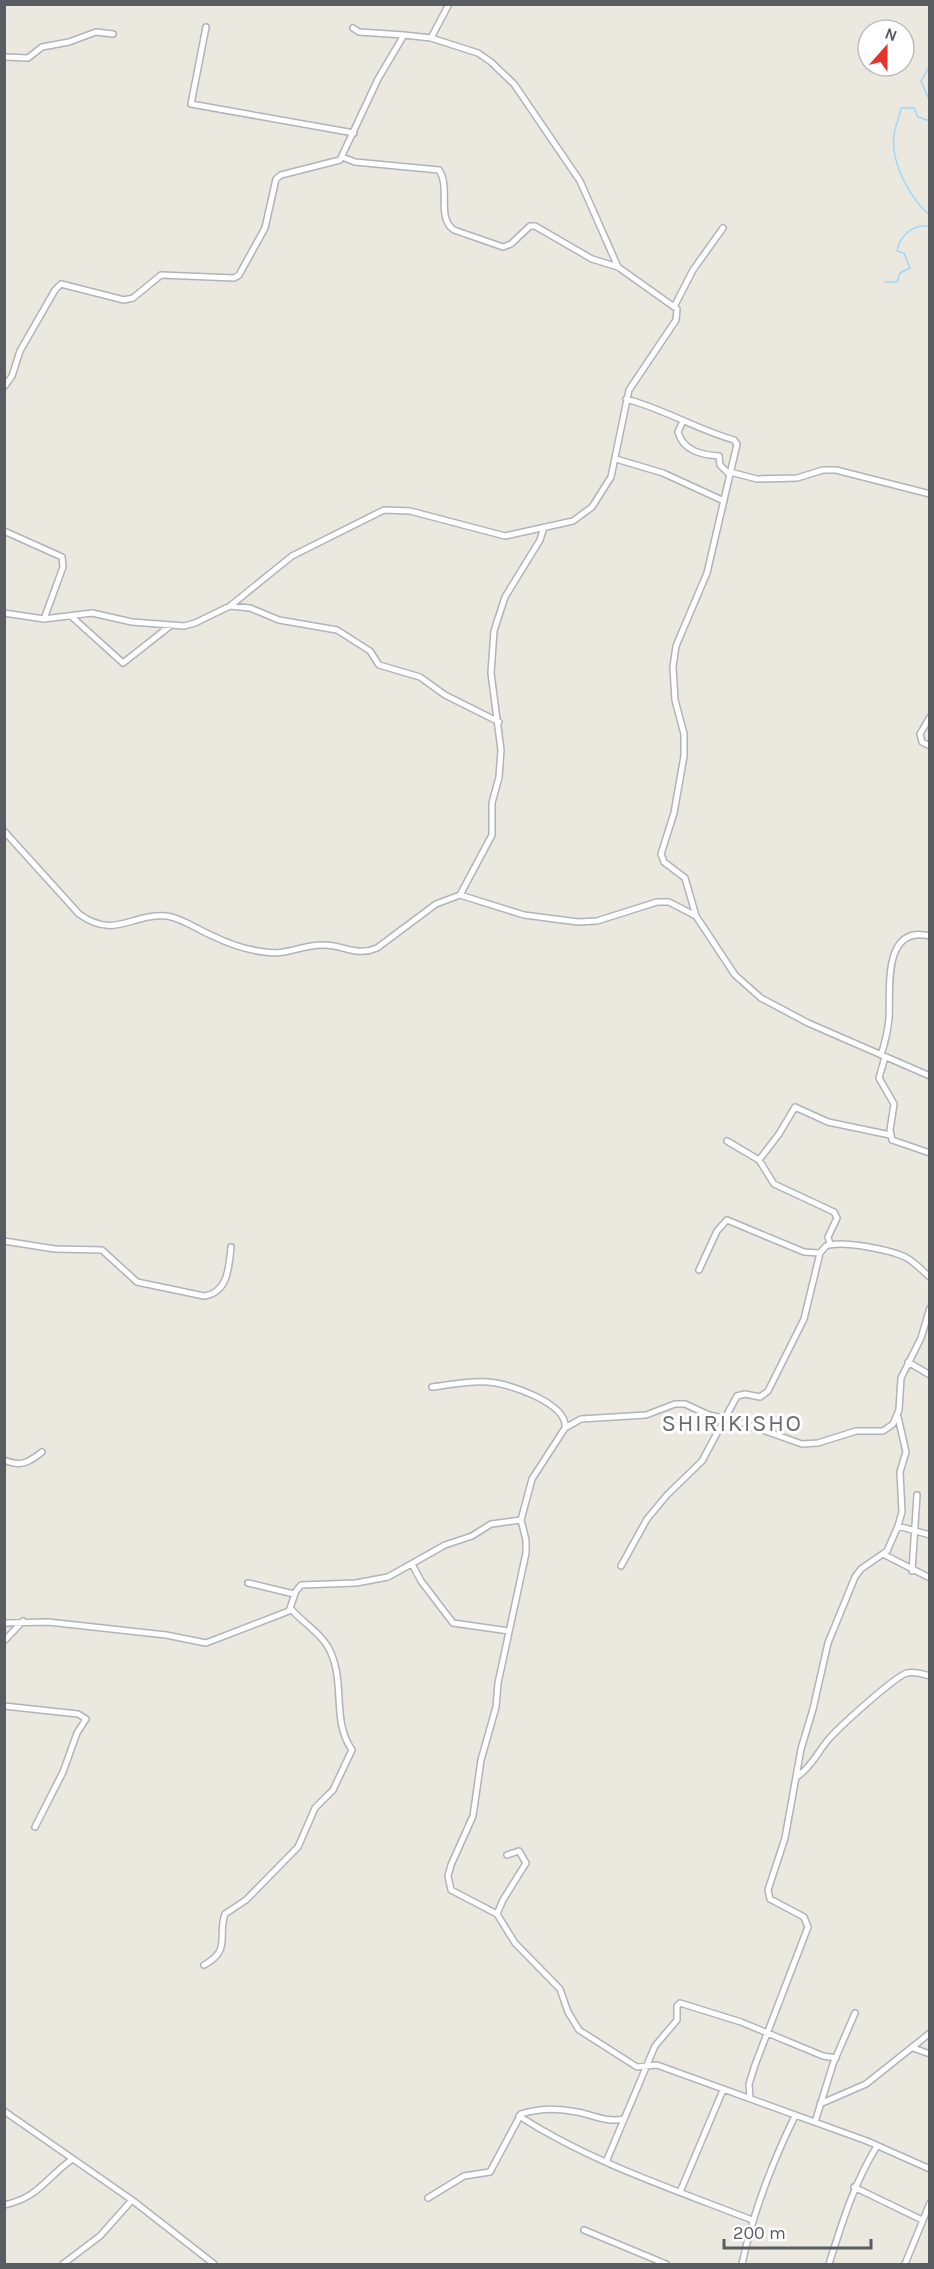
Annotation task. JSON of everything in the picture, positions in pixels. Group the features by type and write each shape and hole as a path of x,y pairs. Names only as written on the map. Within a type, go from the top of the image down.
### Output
{"street":[{"path":"431,38 449,4"},
{"path":"207,27 191,104 354,133"},
{"path":"353,28 359,32 431,38 478,53 491,62 514,84 579,181 618,267"},
{"path":"4,57 28,58 42,47 69,42 96,32 112,34"},
{"path":"4,387 12,376 20,351 55,290 61,284 124,300 133,298 161,275 234,278 243,270 265,228 276,179 281,175 338,162 354,133 378,79 404,35"},
{"path":"342,157 356,162 439,170 445,188 447,226 503,248 511,244 530,226 536,226 592,259 618,267 650,291 675,305"},
{"path":"4,613 44,620 92,612 124,621 170,625 195,623 230,606 292,556 384,510 410,511 497,535 573,521 587,513 606,487 616,459 626,399 633,382 675,320 675,305 693,270 723,228"},
{"path":"626,399 651,405 683,421 736,442 707,573 676,646 673,667 675,700 684,734 684,756 674,813 661,854 664,862 685,878 696,916 731,969 761,998 782,1011 930,1076"},
{"path":"683,421 678,433 683,442 702,454 719,456 720,465 730,473 757,479 796,478 823,470 836,470 930,494"},
{"path":"616,459 663,473 724,501"},
{"path":"460,895 492,835 492,803 501,764 499,722 491,673 494,631 505,597 540,540 544,527"},
{"path":"4,531 62,556 63,567 44,620"},
{"path":"230,606 250,608 279,620 337,630 370,651 379,665 420,677 445,694 499,722"},
{"path":"71,616 123,663 170,625"},
{"path":"930,717 920,738 930,746"},
{"path":"4,831 69,903 89,921 111,927 160,916 175,918 232,944 264,952 284,953 321,945 348,951 369,952 443,900 460,895 524,915 578,922 597,921 663,901 677,904 696,916"},
{"path":"930,936 916,935 904,940 893,958 889,972 889,1022 879,1078 894,1104 890,1135 895,1143 930,1153"},
{"path":"759,1160 780,1134 795,1107 828,1122 890,1135"},
{"path":"727,1141 759,1160 774,1184 834,1212 837,1218 828,1237 831,1244"},
{"path":"699,1270 717,1231 727,1220 816,1255 831,1244 894,1253 909,1259 930,1277"},
{"path":"4,1241 55,1249 102,1250 137,1282 204,1296 213,1294 225,1281 231,1247"},
{"path":"621,1566 646,1520 667,1495 702,1461 737,1396 745,1394 760,1397 768,1391 804,1319 820,1253"},
{"path":"750,2098 749,2084 808,1927 804,1917 773,1901 768,1894 785,1838 798,1776 801,1749 837,1617 855,1576 891,1546 898,1526 902,1512 900,1472 906,1452 898,1417 898,1388 921,1338 930,1308"},
{"path":"908,1362 930,1375"},
{"path":"432,1387 488,1382 519,1389 562,1414 566,1421 565,1428 532,1479 521,1520 527,1545 498,1683 496,1707 481,1760 473,1816 448,1876 451,1890 498,1914 515,1943 560,1989 568,2012 579,2030 635,2066 657,2065 815,2122 930,2169"},
{"path":"565,1428 591,1417 646,1414 680,1403 709,1415 794,1442 810,1444 856,1431 883,1431 888,1429 898,1417"},
{"path":"4,1460 15,1464 26,1464 42,1452"},
{"path":"912,1571 917,1495"},
{"path":"291,1609 298,1587 306,1584 370,1582 388,1577 445,1545 472,1536 491,1524 521,1520"},
{"path":"898,1526 930,1535"},
{"path":"883,1554 912,1571 930,1578"},
{"path":"412,1564 421,1581 453,1623 509,1631"},
{"path":"248,1583 294,1594"},
{"path":"4,1623 23,1621 166,1635 206,1643 218,1641 291,1609"},
{"path":"204,1965 215,1958 221,1949 225,1914 246,1900 298,1847 315,1808 333,1790 352,1750 340,1726 340,1693 331,1651 291,1609"},
{"path":"4,1641 23,1621"},
{"path":"798,1776 815,1762 829,1738 887,1686 913,1672 930,1676"},
{"path":"4,1706 78,1714 86,1719 77,1733 63,1772 35,1827"},
{"path":"498,1914 503,1900 526,1863 519,1851 507,1855"},
{"path":"606,2162 655,2046 674,2025 677,2006 680,2003 732,2019 836,2058"},
{"path":"815,2122 836,2058 855,2013"},
{"path":"820,2104 866,2084 893,2060 930,2034"},
{"path":"913,2048 930,2054"},
{"path":"680,2192 723,2090"},
{"path":"519,2116 545,2108 579,2112 607,2120 624,2119"},
{"path":"4,2111 71,2160 132,2200 214,2265"},
{"path":"519,2116 548,2135 606,2162 752,2220"},
{"path":"428,2198 464,2176 490,2172 512,2134 519,2116"},
{"path":"742,2265 752,2220 774,2160 795,2116"},
{"path":"829,2265 854,2187 877,2146"},
{"path":"4,2205 29,2198 52,2174 71,2160"},
{"path":"854,2187 922,2220"},
{"path":"63,2265 100,2236 132,2200"},
{"path":"905,2265 930,2203"},
{"path":"584,2230 666,2265"}],"waterway":[{"path":"930,65 921,81 930,102"},
{"path":"930,121 918,117 914,108 901,108 894,146 895,157 903,180 916,200 930,215"},
{"path":"885,282 897,282 900,273 910,268 904,253 897,251 904,236 918,227 930,226"}],"district":[{"name":"SHIRIKISHO","path":"732,1423"}]}
